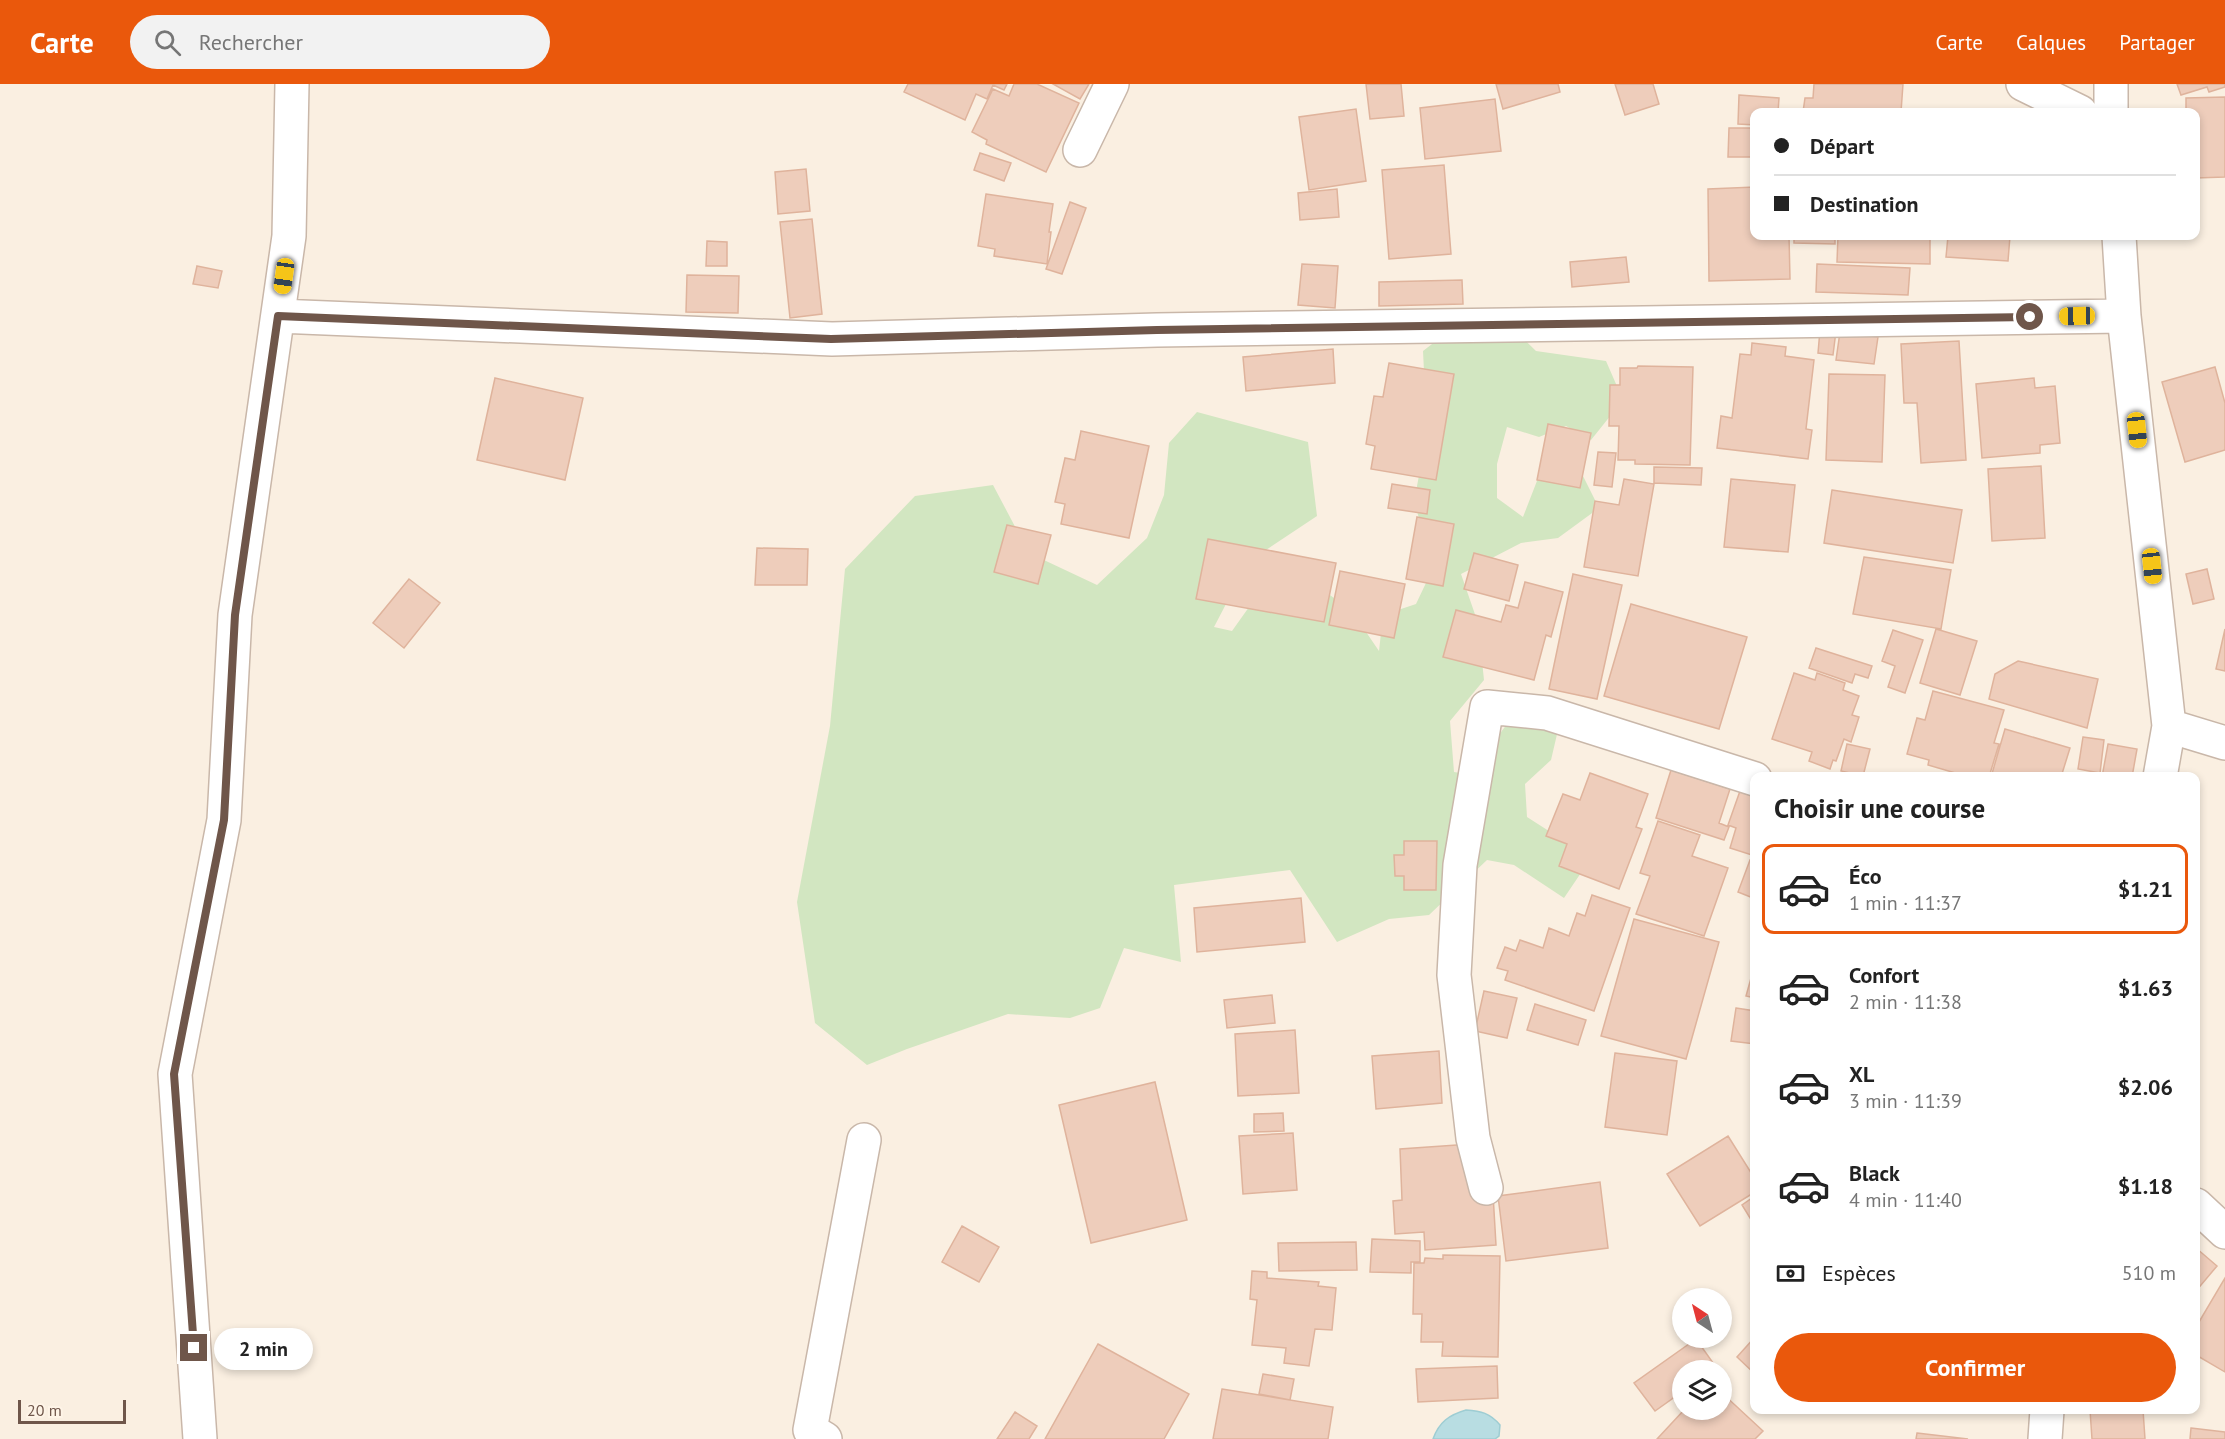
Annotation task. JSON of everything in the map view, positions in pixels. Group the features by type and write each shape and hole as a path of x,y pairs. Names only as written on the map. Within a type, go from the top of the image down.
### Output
{"street":[{"path":"200,1439 174,1074 224,820 235,615 289,236 292,84"},
{"path":"1080,150 1112,84"},
{"path":"2023,84 2072,108"},
{"path":"2111,84 2111,108"},
{"path":"2119,240 2124,316 2169,726 2161,772"},
{"path":"278,316 831,339 1157,330 2124,316"},
{"path":"1486,1188 1473,1138 1454,975 1460,865 1487,707 1547,713 1750,778"},
{"path":"2169,726 2225,743"},
{"path":"825,1439 810,1430 864,1140"},
{"path":"2200,1209 2225,1232"},
{"path":"2045,1439 2047,1414"}],"green space":[{"path":"1467,317 1501,317 1536,351 1606,361 1623,400 1591,440 1566,426 1539,437 1507,427 1497,464 1497,498 1523,517 1542,468 1579,468 1599,508 1558,538 1521,543 1461,574 1478,623 1484,680 1450,721 1454,772 1491,778 1498,736 1526,699 1558,730 1551,760 1525,784 1527,817 1591,858 1564,898 1514,865 1487,860 1429,915 1389,919 1337,942 1290,870 1174,885 1181,962 1124,948 1100,1008 1070,1018 1008,1014 867,1065 815,1023 797,902 830,726 845,569 915,496 993,485 1029,553 1097,585 1147,538 1164,495 1169,443 1197,412 1308,442 1317,516 1248,562 1214,627 1232,631 1259,593 1310,581 1351,610 1379,651 1383,615 1416,604 1434,566 1414,502 1427,433 1423,351"}],"water":[{"path":"1466,1410 1481,1412 1493,1418 1500,1425 1499,1436 1495,1439 1433,1439 1445,1420"}],"building":[{"path":"908,84 1007,84 1004,90 993,85 987,99 976,94 965,120 904,92"},
{"path":"1014,84 1037,84 1079,103 1046,172 986,144 987,140 972,132 993,89 1009,96"},
{"path":"1053,84 1089,84 1080,99"},
{"path":"1366,84 1401,84 1404,116 1370,119"},
{"path":"1496,84 1558,84 1560,92 1503,109"},
{"path":"1615,84 1653,84 1659,104 1625,115"},
{"path":"1814,84 1903,84 1901,108 1804,108 1805,98 1813,98"},
{"path":"2177,84 2225,84 2225,87 2209,92 2207,87 2181,95"},
{"path":"1739,95 1779,98 1778,108 1750,108 1750,125 1738,124"},
{"path":"2225,97 2225,177 2200,178 2200,108 2186,108 2186,98"},
{"path":"1495,99 1501,151 1425,159 1420,108"},
{"path":"1356,109 1366,181 1309,190 1299,117"},
{"path":"1729,128 1750,128 1750,157 1728,157"},
{"path":"980,153 1011,163 1004,181 974,170"},
{"path":"1444,165 1451,254 1389,259 1382,170"},
{"path":"806,169 810,211 778,214 775,172"},
{"path":"1750,187 1750,240 1789,240 1790,279 1709,281 1708,189"},
{"path":"1337,189 1339,217 1300,220 1298,193"},
{"path":"986,194 1053,204 1047,264 994,256 995,249 978,246"},
{"path":"1070,202 1086,208 1062,274 1046,269"},
{"path":"812,219 822,314 790,318 780,222"},
{"path":"1794,240 1835,240 1835,244 1794,243"},
{"path":"1838,240 1930,240 1930,264 1837,262"},
{"path":"1948,240 2010,240 2008,261 1946,257"},
{"path":"707,241 727,242 727,266 706,266"},
{"path":"1626,257 1629,282 1572,287 1570,262"},
{"path":"1302,264 1338,266 1335,308 1298,305"},
{"path":"1817,264 1910,268 1908,295 1816,292"},
{"path":"197,266 222,271 218,288 193,284"},
{"path":"687,275 739,276 738,313 686,312"},
{"path":"1462,280 1463,304 1379,306 1379,282"},
{"path":"1820,330 1836,331 1833,355 1818,353"},
{"path":"1840,332 1878,337 1874,364 1836,360"},
{"path":"1959,341 1966,460 1921,463 1917,403 1904,403 1901,344"},
{"path":"1752,343 1786,347 1785,356 1814,360 1806,429 1812,430 1808,459 1717,448 1721,416 1732,418 1740,354 1751,355"},
{"path":"1333,349 1335,383 1246,391 1243,357"},
{"path":"1389,363 1454,374 1436,480 1371,469 1375,446 1366,444 1374,396 1383,397"},
{"path":"1638,366 1693,367 1690,465 1635,464 1635,460 1618,460 1619,426 1609,426 1610,385 1620,385 1620,368 1637,368"},
{"path":"2215,367 2225,403 2225,450 2185,462 2162,382"},
{"path":"1829,374 1885,375 1882,462 1826,460"},
{"path":"495,378 583,398 565,480 477,460"},
{"path":"2034,378 2035,388 2055,386 2060,443 2040,445 2040,453 1982,458 1976,384"},
{"path":"1548,424 1591,433 1580,488 1537,480"},
{"path":"1081,431 1149,446 1129,538 1061,524 1065,504 1055,502 1065,458 1075,460"},
{"path":"1598,452 1616,453 1612,487 1594,485"},
{"path":"2041,466 2045,538 1992,541 1988,469"},
{"path":"1654,467 1702,468 1701,485 1654,483"},
{"path":"1624,479 1654,484 1638,576 1584,567 1595,501 1619,505"},
{"path":"1731,479 1795,485 1788,552 1724,547"},
{"path":"1392,484 1430,490 1427,514 1388,508"},
{"path":"1832,490 1962,510 1953,563 1824,543"},
{"path":"1417,517 1454,524 1443,586 1406,579"},
{"path":"1007,525 1051,535 1038,584 994,572"},
{"path":"1208,539 1336,563 1324,622 1196,599"},
{"path":"757,548 808,549 807,585 755,585"},
{"path":"1474,553 1518,565 1509,601 1464,589"},
{"path":"1864,557 1951,570 1941,629 1853,614"},
{"path":"2207,569 2214,599 2193,604 2186,574"},
{"path":"1340,571 1405,584 1394,638 1329,625"},
{"path":"1573,574 1622,585 1597,699 1549,689"},
{"path":"409,579 440,603 404,648 373,623"},
{"path":"1525,582 1563,592 1551,637 1546,635 1534,680 1443,657 1456,610 1501,622 1506,605 1518,608"},
{"path":"1631,604 1747,637 1719,729 1604,696"},
{"path":"1936,629 1977,641 1960,695 1920,683"},
{"path":"2225,629 2225,671 2216,669"},
{"path":"1893,630 1923,640 1905,693 1888,687 1895,666 1882,661"},
{"path":"1816,648 1872,666 1868,678 1855,674 1852,683 1809,668"},
{"path":"2018,661 2098,679 2087,728 1989,699 1995,674"},
{"path":"1794,673 1815,680 1817,673 1845,683 1843,690 1859,696 1852,715 1859,717 1851,742 1844,739 1836,761 1833,760 1830,769 1809,761 1812,752 1772,739"},
{"path":"1933,691 2004,710 1994,743 1999,744 1991,772 1952,772 1928,765 1929,760 1907,754 1917,718 1925,720"},
{"path":"2005,729 2070,748 2063,772 1992,772"},
{"path":"2083,737 2104,740 2100,772 2078,769"},
{"path":"1847,744 1870,749 1864,772 1841,771"},
{"path":"2108,744 2137,749 2133,772 2103,772"},
{"path":"1671,770 1730,789 1719,823 1729,827 1724,840 1656,818"},
{"path":"1590,773 1648,794 1636,827 1642,829 1619,889 1559,866 1567,844 1546,836 1563,794 1580,800"},
{"path":"1740,791 1750,794 1750,854 1730,848 1736,828 1728,825"},
{"path":"1658,821 1700,835 1692,856 1728,868 1704,936 1636,914 1650,876 1640,873"},
{"path":"1404,841 1437,841 1436,890 1404,890 1404,876 1395,876 1394,855 1404,855"},
{"path":"1750,860 1750,897 1738,892"},
{"path":"1592,895 1630,908 1594,1011 1505,980 1508,971 1497,968 1505,947 1516,951 1520,940 1543,948 1549,928 1569,936 1577,913 1585,916"},
{"path":"1301,898 1305,942 1197,952 1194,908"},
{"path":"1634,919 1719,942 1686,1059 1601,1036"},
{"path":"1750,982 1750,997 1746,996"},
{"path":"1484,991 1517,998 1507,1038 1475,1031"},
{"path":"1272,995 1275,1023 1227,1028 1224,1000"},
{"path":"1535,1004 1586,1020 1578,1045 1527,1030"},
{"path":"1736,1008 1750,1010 1750,1043 1731,1041"},
{"path":"1295,1030 1299,1093 1238,1096 1235,1034"},
{"path":"1439,1051 1442,1103 1376,1109 1372,1056"},
{"path":"1615,1053 1677,1061 1667,1135 1605,1127"},
{"path":"1155,1082 1187,1220 1091,1243 1059,1105"},
{"path":"1283,1113 1284,1131 1254,1132 1254,1114"},
{"path":"1293,1133 1297,1190 1243,1194 1239,1136"},
{"path":"1728,1136 1750,1171 1750,1195 1700,1226 1667,1174"},
{"path":"1471,1144 1493,1194 1496,1245 1425,1250 1424,1232 1395,1234 1393,1201 1402,1200 1400,1149"},
{"path":"1600,1182 1608,1248 1506,1261 1498,1196"},
{"path":"1750,1199 1750,1218 1742,1205"},
{"path":"962,1226 999,1247 979,1282 942,1262"},
{"path":"1372,1239 1420,1241 1420,1262 1411,1262 1411,1273 1370,1272"},
{"path":"1356,1242 1357,1270 1279,1271 1278,1243"},
{"path":"2200,1251 2217,1266 2200,1286"},
{"path":"1443,1255 1500,1256 1498,1357 1442,1356 1443,1342 1421,1342 1422,1314 1413,1314 1414,1263 1424,1263 1425,1258 1443,1259"},
{"path":"1252,1271 1267,1272 1267,1278 1319,1282 1318,1286 1336,1288 1332,1330 1315,1329 1309,1366 1284,1363 1286,1348 1252,1345 1257,1300 1250,1299"},
{"path":"2225,1278 2225,1372 2200,1357 2200,1320"},
{"path":"1750,1343 1750,1369 1737,1357"},
{"path":"1098,1344 1189,1394 1164,1439 1045,1439"},
{"path":"1683,1348 1702,1348 1711,1360 1672,1360 1672,1399 1655,1411 1634,1383"},
{"path":"1497,1366 1498,1398 1418,1402 1416,1369"},
{"path":"1263,1374 1294,1379 1290,1400 1259,1394"},
{"path":"1222,1389 1333,1407 1328,1439 1213,1439"},
{"path":"1732,1402 1763,1431 1755,1439 1657,1439 1675,1420 1732,1420"},
{"path":"1015,1412 1037,1426 1029,1439 997,1439"},
{"path":"2090,1414 2143,1414 2145,1439 2092,1439"},
{"path":"2191,1428 2225,1432 2225,1439 2190,1439"},
{"path":"1917,1433 1968,1439 1916,1439"}],"route":[{"path":"194,1348 174,1074 224,820 235,615 278,316 831,339 1157,330 2030,317"}]}
